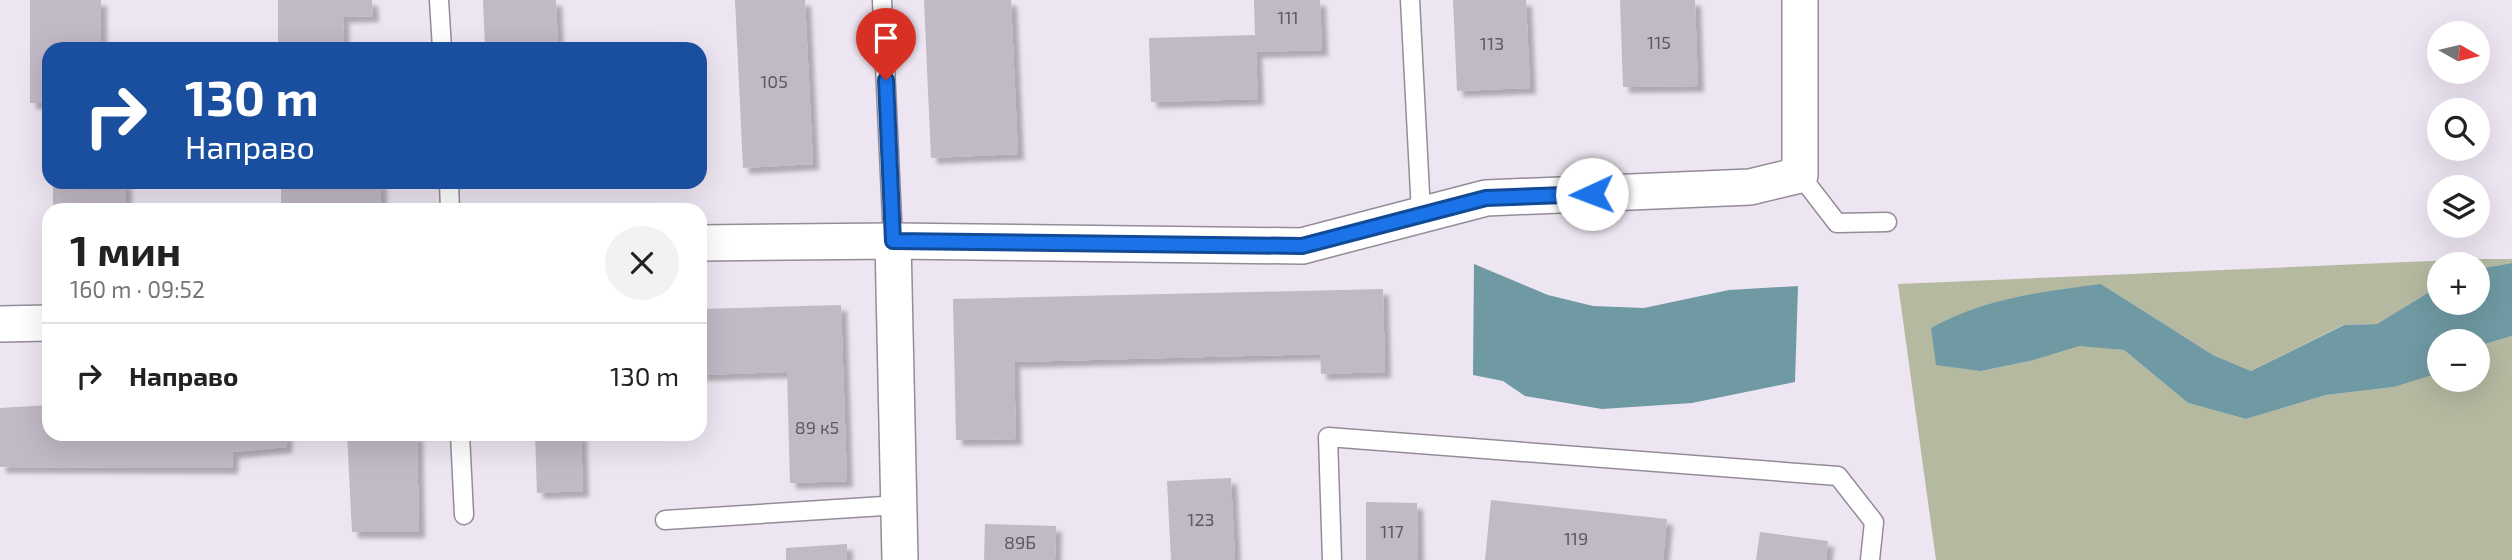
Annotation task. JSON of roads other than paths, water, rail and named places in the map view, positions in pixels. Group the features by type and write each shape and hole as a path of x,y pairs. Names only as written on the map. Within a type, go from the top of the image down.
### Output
{"street":[{"path":"707,243 893,241 1302,246 1486,198 1750,187 1800,175 1800,0"},
{"path":"893,241 900,560"},
{"path":"0,324 42,323"}],"lane":[{"path":"439,0 442,42"},
{"path":"882,0 893,241"},
{"path":"1410,0 1421,213"},
{"path":"1800,175 1837,223 1887,222"},
{"path":"1332,560 1328,437 1838,476 1874,522 1870,560"},
{"path":"460,441 464,515"},
{"path":"665,520 899,505"}],"water":[{"path":"2512,263 2512,336 2490,342 2490,329 2427,329 2427,377 2394,387 2326,395 2246,419 2188,403 2124,350 2079,346 2030,361 1981,371 1936,365 1931,328 1951,318 2014,298 2101,284 2213,355 2251,371 2344,325 2377,324 2427,293 2427,315 2490,315 2490,267"},
{"path":"1474,264 1548,295 1593,306 1644,308 1729,290 1798,286 1795,382 1692,403 1602,409 1525,396 1503,381 1473,375"}]}
